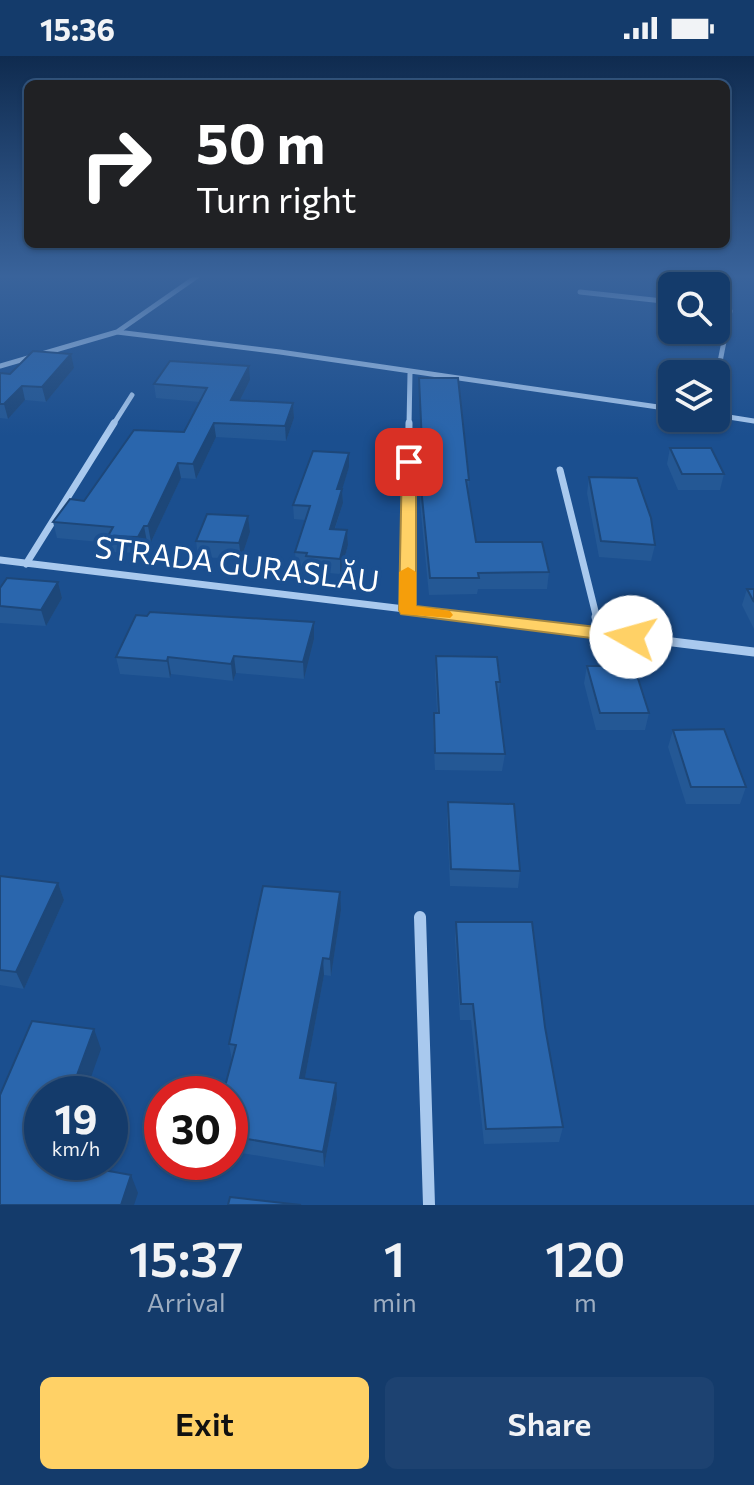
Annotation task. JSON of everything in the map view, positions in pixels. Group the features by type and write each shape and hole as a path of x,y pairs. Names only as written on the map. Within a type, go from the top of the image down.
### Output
{"street":[{"path":"0,366 122,329"},
{"path":"117,332 266,350 658,407"},
{"path":"407,610 410,373"},
{"path":"26,564 132,395"},
{"path":"730,417 754,421"},
{"path":"560,470 600,633"},
{"path":"0,571 3,561"},
{"name":"STRADA GURASLĂU","path":"3,561 754,652"},
{"path":"420,917 429,1205"}],"building":[{"path":"33,351 71,354 42,387 22,386 4,404 0,404 0,373 10,374"},
{"path":"170,361 249,366 231,400 293,403 285,426 214,423 193,464 178,463 148,526 144,526 138,537 108,536 113,527 53,522 70,499 84,501 134,430 184,432 207,388 154,384"},
{"path":"419,378 458,378 469,480 466,480 476,542 542,542 549,572 478,573 479,578 430,578 421,487 424,487"},
{"path":"670,448 711,448 724,474 682,474"},
{"path":"313,451 349,453 337,489 342,489 330,529 347,530 340,559 295,552 310,506 293,505"},
{"path":"589,477 637,478 651,518 655,545 601,541"},
{"path":"207,514 248,516 239,543 196,541"},
{"path":"7,578 58,582 41,610 0,606 0,588"},
{"path":"747,589 754,589 754,602"},
{"path":"150,612 314,622 303,662 234,656 231,664 168,657 167,661 116,657 136,615 147,616"},
{"path":"436,656 497,657 500,682 496,682 505,754 435,753 434,713 439,713"},
{"path":"587,666 634,666 649,713 600,713"},
{"path":"724,729 746,787 691,787 673,730"},
{"path":"448,802 514,804 520,871 451,869"},
{"path":"0,876 58,883 16,972 0,970"},
{"path":"263,886 340,892 330,959 323,958 300,1078 336,1083 323,1152 248,1139 248,1076 228,1076 236,1045 229,1044"},
{"path":"456,922 532,922 545,1027 563,1127 486,1129 473,1004 461,1004"},
{"path":"32,1021 94,1029 77,1076 24,1076 24,1180 128,1180 128,1174 131,1175 121,1205 0,1205 0,1095"},
{"path":"230,1197 301,1205 228,1205"}],"slow traffic":[{"path":"408,572 407,610 444,615"}],"route":[{"path":"409,462 407,610 631,637"}]}
